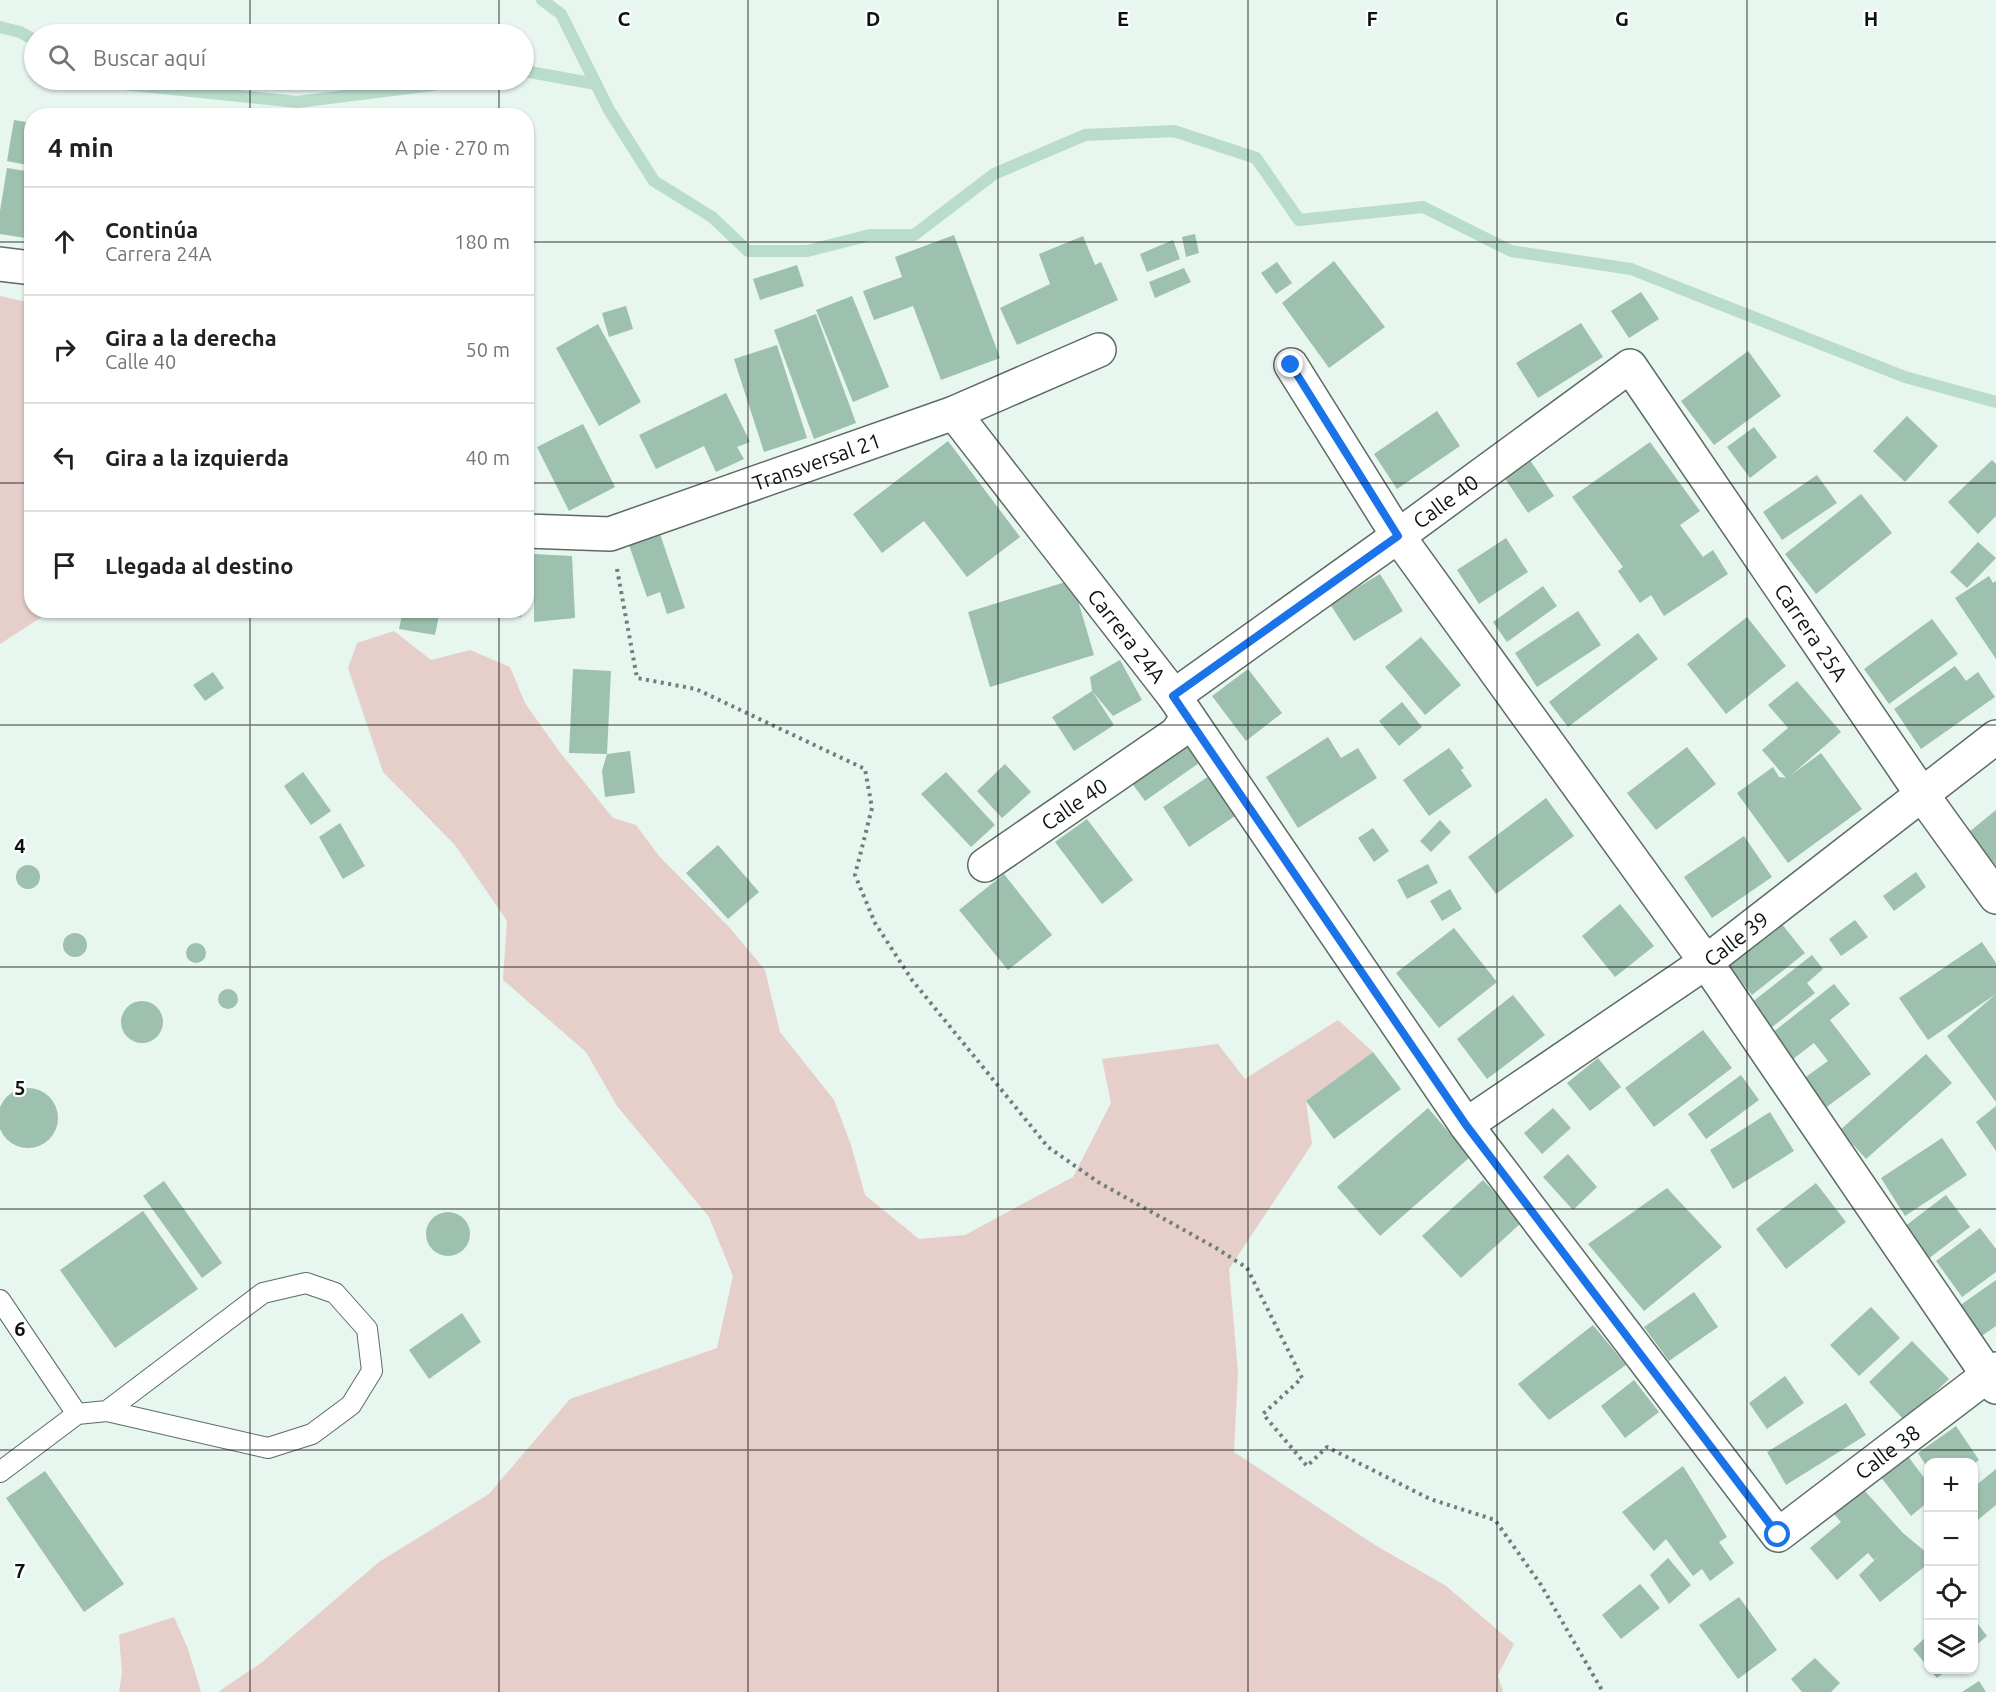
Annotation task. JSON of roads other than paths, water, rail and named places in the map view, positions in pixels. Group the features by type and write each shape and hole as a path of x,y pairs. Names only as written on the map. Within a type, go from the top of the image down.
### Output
{"street":[{"path":"0,264 24,267"},
{"name":"Transversal 21","path":"534,531 610,534 954,413 1099,350"},
{"path":"1291,365 1398,536 1706,962 1993,1377"},
{"name":"Calle 40","path":"984,865 1177,733 1180,707 1398,536 1630,366"},
{"name":"Carrera 25A","path":"1630,366 1923,796 1996,897"},
{"name":"Carrera 24A","path":"954,413 1180,707 1466,1125 1778,1535"},
{"name":"Calle 39","path":"1466,1125 1706,962 1923,796 1996,737"},
{"name":"Calle 38","path":"1778,1535 1993,1377"}],"lane":[{"path":"0,1472 77,1414 107,1411 268,1448 312,1434 351,1405 372,1371 367,1329 335,1293 306,1283 263,1293 107,1411"},
{"path":"0,1300 77,1414"}],"waterway":[{"path":"542,0 561,14 609,110 654,181 712,217 748,251 807,251 870,235 914,235 994,174 1085,135 1174,131 1256,158 1299,220 1423,207 1511,251 1631,269 1905,377 1996,402"},
{"path":"0,27 24,34"},
{"path":"534,73 596,84"},
{"path":"181,90 297,102 393,90"}]}
